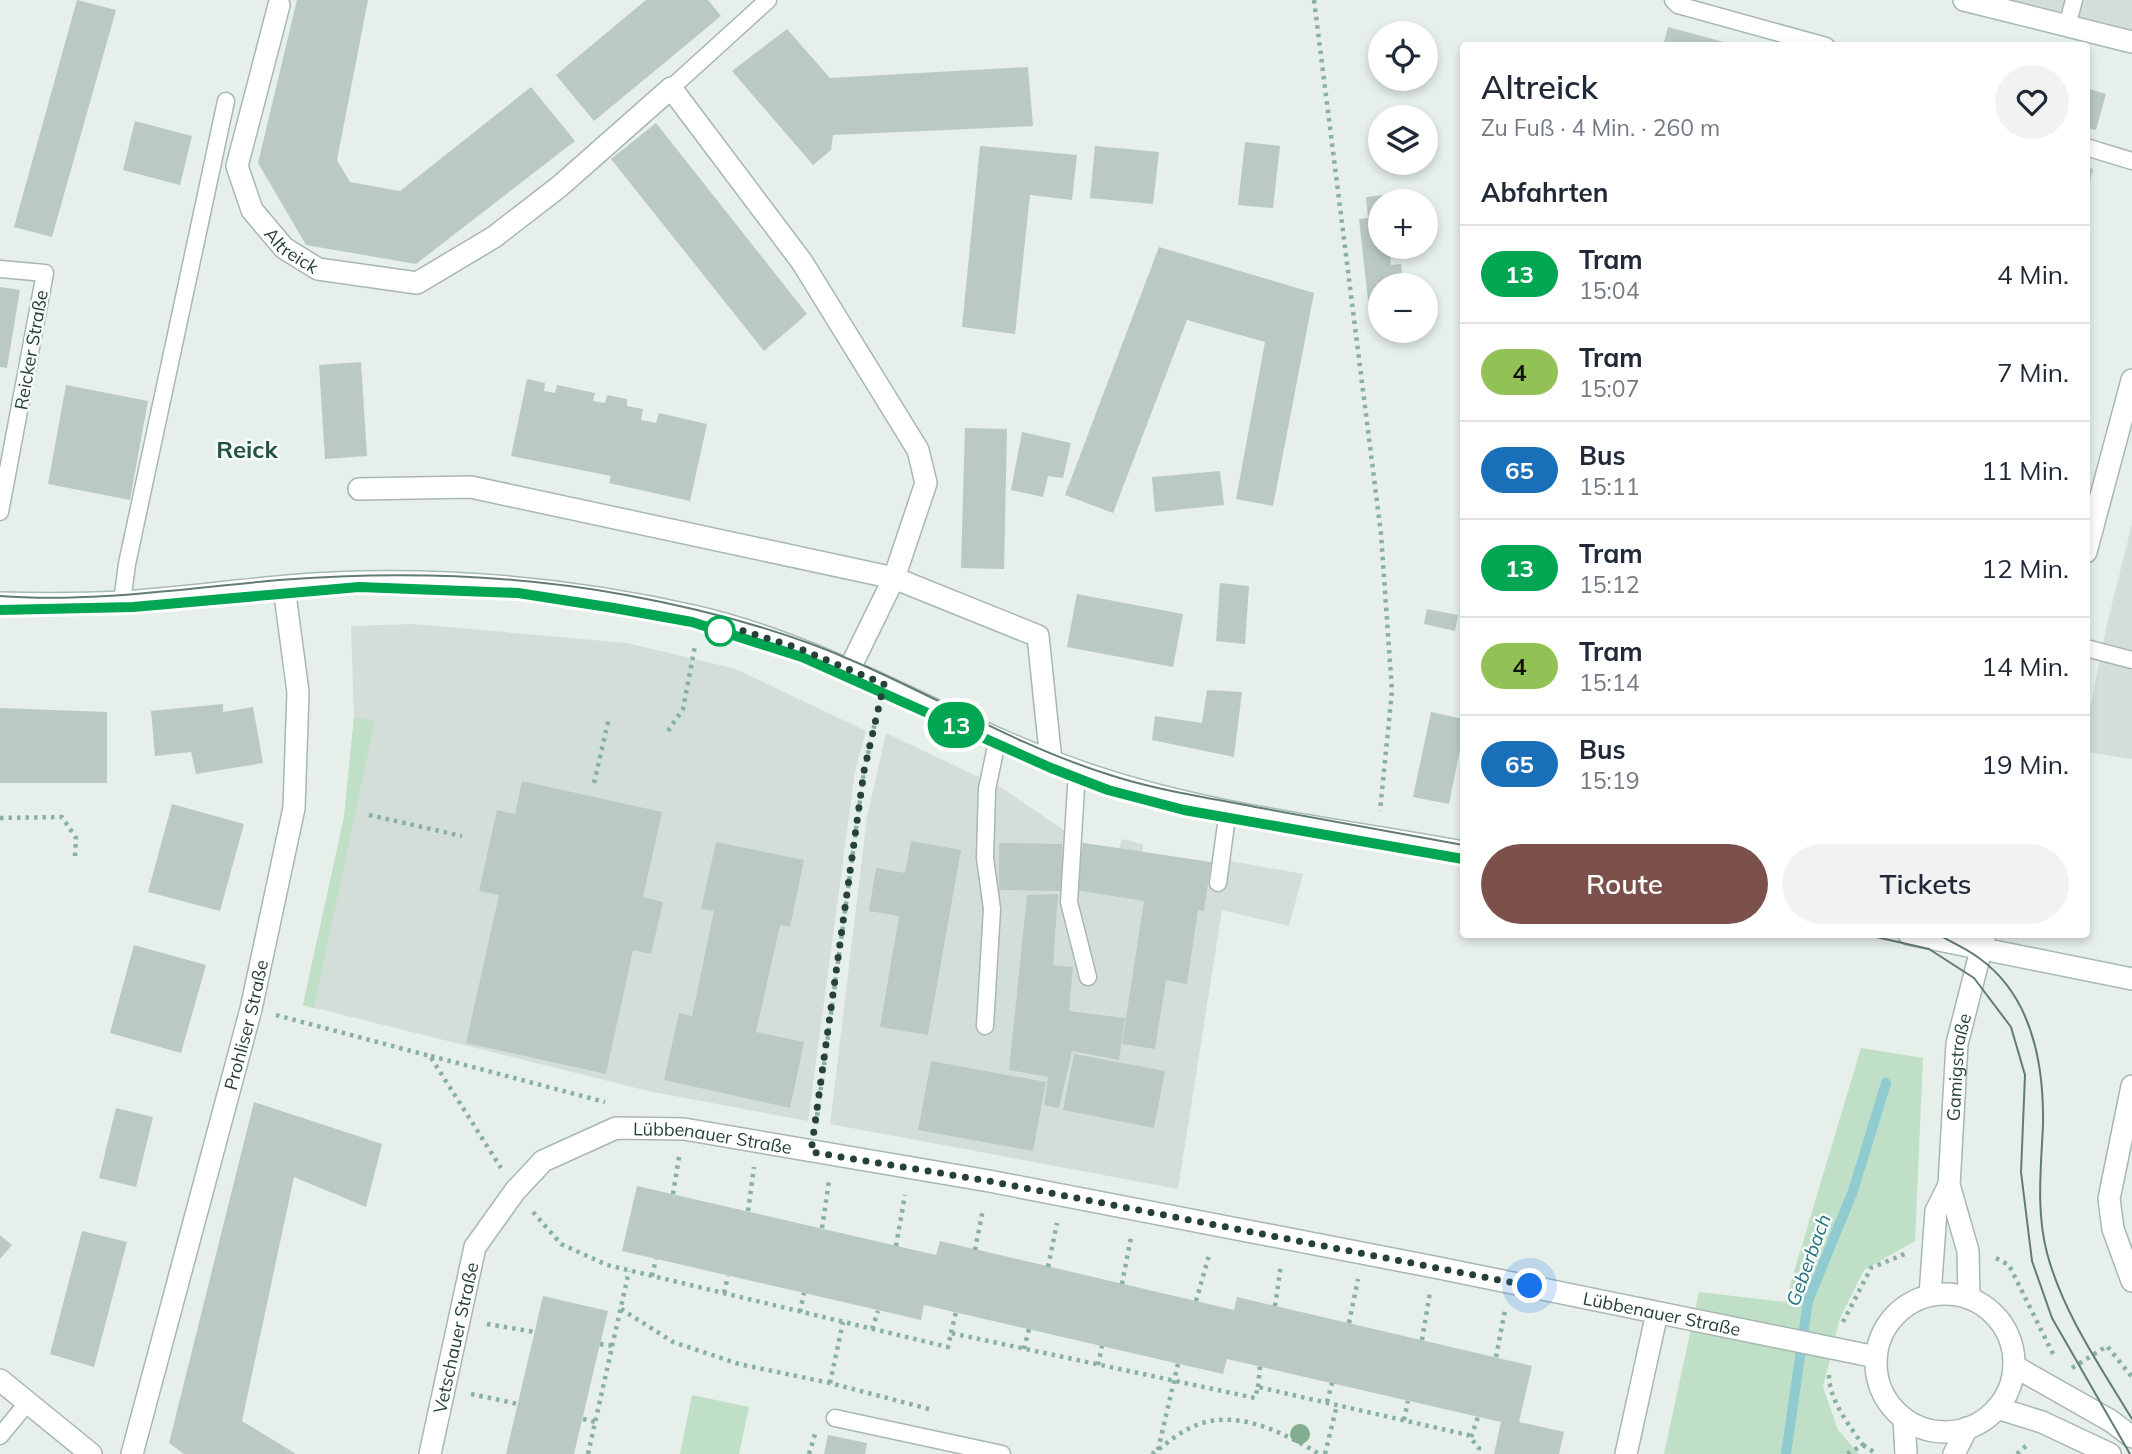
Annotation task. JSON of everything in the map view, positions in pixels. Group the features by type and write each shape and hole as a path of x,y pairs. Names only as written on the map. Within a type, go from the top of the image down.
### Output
{"street":[{"path":"1964,0 2132,43"},
{"name":"Altreick","path":"279,5 237,166 252,210 284,248 318,269 417,283 494,237 560,186 671,88"},
{"path":"671,88 802,262 918,450 926,483 894,578 850,668"},
{"path":"2090,537 2132,380"},
{"path":"359,489 471,487 894,578 1038,636 1051,761"},
{"path":"0,603 122,601 359,582 519,586 701,618 798,648 850,668 1051,761 1183,802 1460,851"},
{"name":"Prohliser Straße","path":"132,1454 251,1009 294,808 299,692 284,587"},
{"path":"1946,938 1983,942 2132,979"},
{"name":"Gamigstraße","path":"1969,1298 1968,1251 1950,1185 1957,1044 1983,942"},
{"path":"2132,1086 2109,1199 2113,1229 2132,1281"},
{"name":"Lübbenauer Straße","path":"543,1161 616,1128 684,1129 989,1181 1434,1266 1875,1357"},
{"name":"Vetschauer Straße","path":"430,1454 475,1247 515,1191 543,1161"},
{"name":"Gamigstraße","path":"1930,1295 1931,1248 1936,1212 1950,1185"},
{"path":"1950,1294 1969,1298 1988,1309 2002,1325 2011,1345 2014,1366 2009,1388 1997,1408 1983,1421 1967,1428 1945,1432 1923,1429 1904,1419 1881,1392 1875,1357 1881,1336 1892,1318 1909,1303 1930,1295 1950,1294"},
{"path":"1626,1454 1657,1313"},
{"path":"2014,1366 2059,1381 2132,1437"},
{"path":"0,1380 91,1454"},
{"path":"1997,1408 2042,1422 2110,1454"},
{"path":"1904,1419 1906,1454"},
{"path":"1954,1454 1967,1428"}],"lane":[{"path":"671,88 768,0"},
{"path":"1674,0 1678,5 1812,42"},
{"path":"2067,26 2074,0"},
{"path":"122,601 130,550 226,101"},
{"path":"2090,149 2132,161"},
{"name":"Reicker Straße","path":"0,269 45,273 0,512"},
{"path":"2090,649 2132,660"},
{"path":"985,1026 992,909 985,858 987,789 998,737"},
{"path":"1077,771 1069,901 1088,977"},
{"path":"1218,883 1228,810"},
{"path":"0,1436 28,1402"},
{"path":"835,1418 931,1446 1002,1454"}],"path":[{"path":"1314,0 1381,534 1392,691 1377,836"},
{"path":"668,731 683,709 701,618"},
{"path":"811,1152 864,771 884,684"},
{"path":"594,783 609,718"},
{"path":"369,815 462,836"},
{"path":"0,818 62,817 76,838 75,856"},
{"path":"251,1009 609,1103"},
{"path":"430,1056 515,1191 561,1244 607,1265 629,1271 948,1347 956,1312"},
{"path":"673,1194 684,1129"},
{"path":"748,1212 758,1143"},
{"path":"822,1228 833,1156"},
{"path":"897,1246 909,1168"},
{"path":"975,1250 989,1181"},
{"path":"1048,1266 1063,1196"},
{"path":"1122,1284 1137,1210"},
{"path":"1195,1301 1218,1225"},
{"path":"1275,1306 1284,1238"},
{"path":"1877,1454 1863,1445 1846,1422 1833,1395 1827,1349 1871,1268 1920,1247 1931,1248"},
{"path":"1968,1251 1985,1252 2009,1265 2059,1381 2107,1346 2132,1377"},
{"path":"1349,1323 1363,1253"},
{"path":"652,1276 656,1259"},
{"path":"1422,1340 1434,1266"},
{"path":"589,1454 629,1271"},
{"path":"724,1293 728,1276"},
{"path":"1496,1357 1511,1282"},
{"path":"800,1312 804,1293"},
{"path":"621,1309 673,1342 739,1364 830,1383 842,1322"},
{"path":"873,1329 878,1311"},
{"path":"460,1319 535,1332"},
{"path":"1024,1349 1029,1329"},
{"path":"951,1333 1255,1398 1260,1366"},
{"path":"600,1345 613,1346"},
{"path":"1098,1365 1102,1346"},
{"path":"1155,1453 1178,1364"},
{"path":"1327,1402 1332,1383"},
{"path":"1258,1387 1468,1435 1479,1448 1477,1454"},
{"path":"444,1389 518,1404"},
{"path":"1404,1420 1408,1401"},
{"path":"1325,1454 1337,1405"},
{"path":"1471,1438 1478,1416"},
{"path":"583,1419 596,1422"},
{"path":"1155,1453 1191,1427 1215,1419 1264,1426 1293,1438 1319,1454"},
{"path":"2017,1454 2034,1439 2042,1422"},
{"path":"1847,1454 1863,1445"}],"shaded area":[{"path":"1964,0 2132,0 2132,42"},
{"path":"2132,524 2132,759 2090,753 2090,708 2107,624"},
{"path":"413,624 627,643 736,669 866,731 855,772 808,1121 648,1091 303,1005 344,817 354,718 351,626"},
{"path":"886,733 1000,787 1083,843 1119,848 1122,839 1143,844 1143,852 1229,865 1230,861 1303,874 1289,926 1222,910 1178,1189 830,1124 867,817"}],"green space":[{"path":"354,718 375,720 314,1008 303,1005 344,817"},
{"path":"1861,1048 1923,1058 1915,1241 1864,1270 1840,1318 1823,1387 1838,1430 1859,1454 1664,1454 1699,1292 1785,1302"},
{"path":"692,1395 749,1407 739,1454 680,1454"}],"building":[{"path":"77,0 116,10 52,237 14,227"},
{"path":"297,0 368,0 337,160 350,182 400,191 531,87 575,141 416,264 306,245 258,163"},
{"path":"646,0 708,0 721,16 594,121 556,75"},
{"path":"1668,27 1724,42 1664,42"},
{"path":"787,29 830,78 1028,67 1033,126 833,135 831,150 813,165 732,71"},
{"path":"2090,89 2106,94 2096,130 2090,129"},
{"path":"135,121 192,136 180,185 123,170"},
{"path":"656,123 807,314 764,351 611,159"},
{"path":"1245,142 1280,146 1273,208 1238,205"},
{"path":"980,146 1077,155 1072,200 1030,195 1015,334 962,327"},
{"path":"1095,146 1159,152 1153,204 1090,198"},
{"path":"1368,218 1368,259 1390,259 1391,265 1401,264 1402,273 1368,273 1368,300 1359,219"},
{"path":"1159,247 1314,293 1273,506 1236,499 1265,342 1187,320 1113,513 1065,495"},
{"path":"0,287 20,290 7,368 0,367"},
{"path":"361,362 367,456 325,459 319,365"},
{"path":"527,379 545,383 544,391 555,393 557,385 595,393 593,401 605,403 607,395 627,399 627,406 643,409 641,420 656,423 659,413 707,424 690,501 609,483 611,476 511,456"},
{"path":"66,385 148,401 130,500 48,484"},
{"path":"965,428 1007,429 1004,569 961,568"},
{"path":"1022,432 1071,443 1063,478 1048,476 1043,497 1011,490"},
{"path":"1220,471 1224,505 1155,512 1152,477"},
{"path":"1220,583 1249,586 1245,644 1216,641"},
{"path":"1077,594 1183,614 1173,667 1067,647"},
{"path":"1427,609 1458,615 1455,631 1424,624"},
{"path":"1207,690 1242,692 1234,757 1152,740 1155,716 1202,723"},
{"path":"223,704 223,712 253,707 263,763 196,774 191,752 155,756 151,711"},
{"path":"0,708 107,712 107,783 0,783"},
{"path":"1431,712 1460,718 1460,749 1449,804 1413,797"},
{"path":"522,781 662,812 643,897 663,902 651,954 633,950 606,1074 466,1043 499,895 479,891 497,810 515,814"},
{"path":"172,804 244,824 220,911 148,892"},
{"path":"911,841 961,850 928,1035 880,1027 899,916 869,911 876,868 905,873"},
{"path":"716,842 804,860 790,927 780,925 756,1032 804,1042 790,1108 664,1080 679,1013 692,1016 714,911 701,909"},
{"path":"999,843 1062,844 1062,891 999,890"},
{"path":"1083,843 1211,862 1204,911 1198,910 1187,984 1166,980 1155,1049 1122,1044 1144,901 1076,890"},
{"path":"1058,894 1053,965 1073,967 1069,1011 1125,1018 1119,1060 1072,1051 1059,1108 1044,1105 1048,1077 1009,1070 1027,895"},
{"path":"134,945 206,965 181,1053 110,1033"},
{"path":"1074,1054 1165,1071 1154,1128 1063,1110"},
{"path":"931,1061 1046,1082 1033,1151 918,1130"},
{"path":"254,1102 382,1144 366,1207 294,1177 242,1421 296,1454 184,1454 169,1443"},
{"path":"116,1108 153,1117 136,1187 99,1178"},
{"path":"637,1186 936,1255 940,1241 1234,1310 1237,1297 1532,1366 1519,1422 1564,1432 1559,1454 1494,1454 1501,1422 1227,1359 1223,1374 924,1305 921,1320 622,1251"},
{"path":"82,1231 127,1242 94,1367 50,1354"},
{"path":"0,1235 12,1245 0,1259"},
{"path":"543,1296 608,1311 574,1454 506,1454"},
{"path":"828,1435 867,1443 865,1454 824,1454"}],"waterway":[{"name":"Geberbach","path":"1786,1454 1808,1301 1853,1191 1886,1083"}],"tram line":[{"path":"0,596 70,598 323,577 410,575 497,579 626,595 740,621 824,649 883,674 1042,750 1125,780 1460,844"},
{"path":"0,610 133,607 359,587 518,593 692,622 802,657 1051,768 1108,790 1184,810 1460,858"},
{"name":"13","path":"0,610 55,611 133,607 359,587 518,593 614,608 692,622 802,657 1051,768 1108,790 1184,810 1460,858"},
{"path":"1881,938 1929,949 1974,978 2011,1027 2025,1075 2021,1172 2032,1261 2052,1318 2130,1454"},
{"path":"1944,938 1974,954 1997,974 2023,1011 2031,1032 2041,1078 2043,1125 2040,1205 2047,1253 2072,1318 2132,1419"}],"district":[{"name":"Reick","path":"247,449"}],"route":[{"path":"720,631 728,626 798,648 884,684 864,771 811,1152 989,1181 1530,1286"}]}
